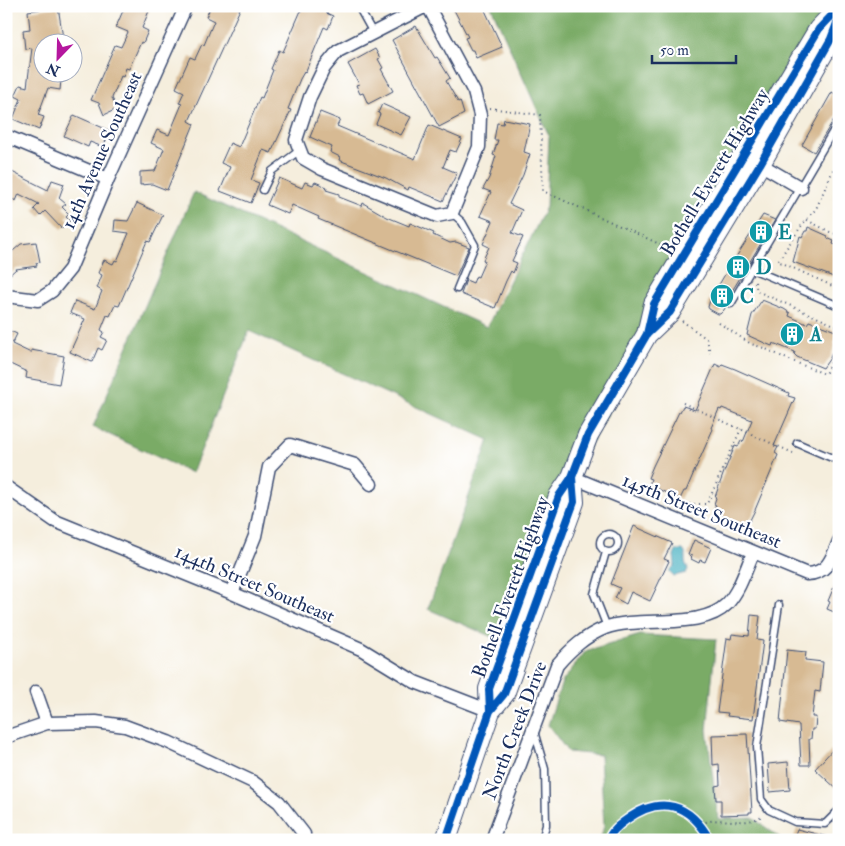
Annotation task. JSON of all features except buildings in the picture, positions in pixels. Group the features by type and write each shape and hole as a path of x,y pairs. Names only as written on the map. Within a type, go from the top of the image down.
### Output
{"main road":[{"name":"Bothell-Everett Highway","path":"647,334 654,304 819,29 839,8"},
{"name":"Bothell-Everett Highway","path":"446,840 490,711 489,689 559,496 572,477 588,435 647,334 670,312 760,164 831,39 839,18"}],"street":[{"name":"14th Avenue Southeast","path":"6,296 38,300 52,291 70,269 108,179 186,6"},
{"path":"427,6 474,92 480,115 479,147 452,213 437,216 322,169 302,154 296,140 310,97 324,68 338,51 373,33 427,6"},
{"path":"6,136 108,179"},
{"path":"760,164 801,188"},
{"path":"232,593 255,536 269,466 290,444 355,465 371,484"},
{"name":"145th Street Southeast","path":"572,477 807,574 817,573 826,567 839,541"},
{"name":"144th Street Southeast","path":"6,487 55,521 232,593 361,649 415,682 490,711"},
{"name":"North Creek Drive","path":"492,840 557,665 573,648 590,635 607,628 642,622 681,621 707,616 726,604 737,588 753,552"},
{"path":"36,692 46,723"},
{"path":"6,737 46,723 96,722 125,726 168,742 253,782 279,802 304,834 304,840"}],"lane":[{"path":"358,6 373,33"},
{"path":"731,304 839,121"},
{"path":"263,190 272,170 302,154"},
{"path":"452,213 462,222 475,245 457,289"},
{"path":"752,269 839,306"},
{"path":"797,443 839,461"},
{"path":"606,552 594,594 607,628"},
{"path":"779,605 756,747 761,799 769,810 795,822 825,824 839,810"},
{"path":"533,727 545,768 546,825 542,840"}],"path":[{"path":"478,106 540,115 543,191 655,242 682,258"},
{"path":"839,156 821,200 778,261 839,289"},
{"path":"807,220 839,235"},
{"path":"764,274 755,280 757,291 839,327"},
{"path":"670,312 707,339 710,353"},
{"path":"719,323 751,344 825,374 839,347"},
{"path":"683,403 793,453"},
{"path":"684,504 707,504 742,429"},
{"path":"701,824 709,820 727,822 756,820 769,810"},
{"path":"694,819 701,824 706,832"}],"green space":[{"path":"491,6 839,6 572,477 506,643 428,609 489,440 249,331 192,473 93,427 194,192 487,327 546,207 549,136"},
{"path":"640,635 716,639 707,730 718,819 753,818 783,840 600,840 604,826 600,755 568,752 548,725 562,682 585,652"}],"water":[{"path":"677,550 683,550 685,553 685,562 688,569 686,573 674,576 669,571 675,565 674,555"}],"cycle path":[{"path":"647,334 654,304 819,29 839,8"},
{"path":"490,711 489,689 559,496 572,477 588,435 647,334 670,312 760,164 831,39 839,18"},
{"path":"446,840 490,711 504,694 574,502 572,477"},
{"path":"608,840 613,831 626,820 651,807 663,805 684,811 702,828 710,840"}],"place":[{"name":"E","path":"761,232"},
{"name":"D","path":"738,267"},
{"name":"C","path":"722,296"},
{"name":"A","path":"792,334"}]}
